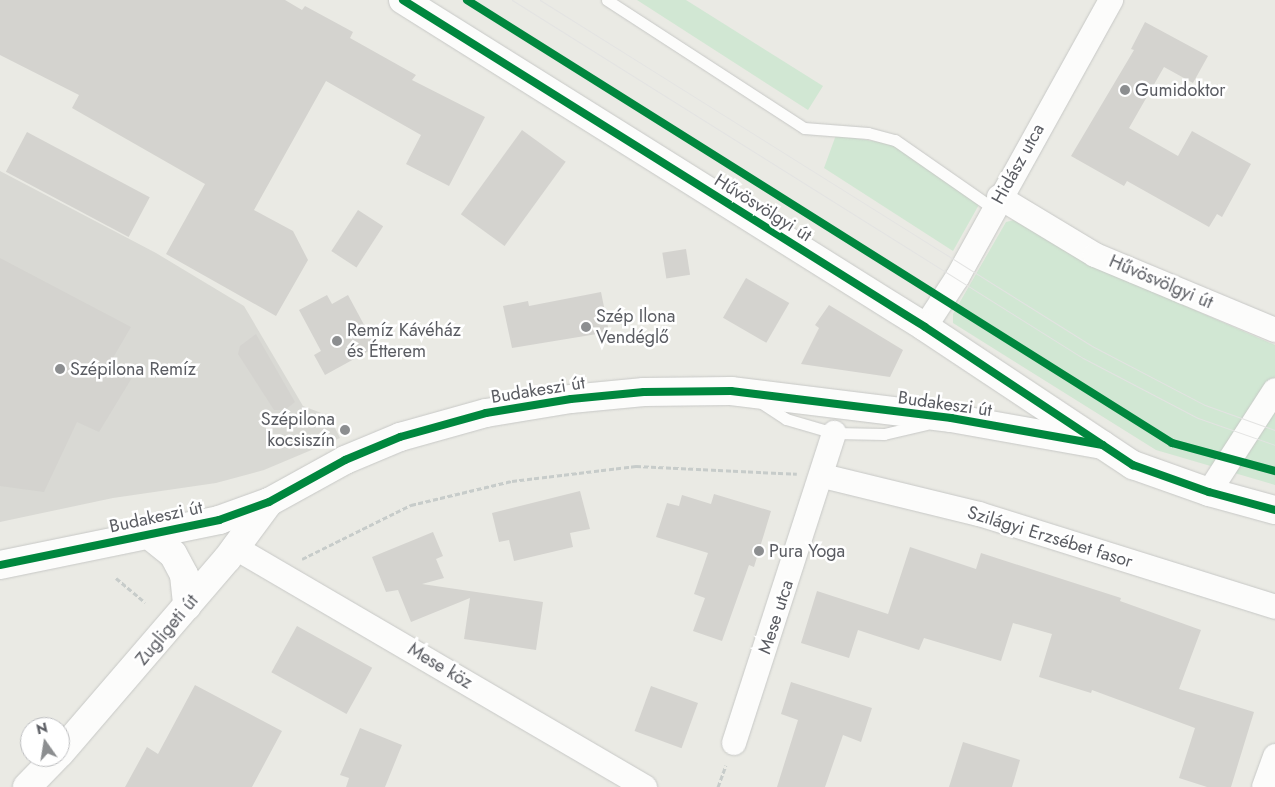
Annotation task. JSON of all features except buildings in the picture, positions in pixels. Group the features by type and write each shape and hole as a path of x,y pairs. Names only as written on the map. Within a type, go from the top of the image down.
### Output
{"main road":[{"name":"Hűvösvölgyi út","path":"404,0 925,328 1103,445"},
{"name":"Budakeszi út","path":"0,565 219,520 269,502 345,460 426,428 486,413 608,395 692,391 746,393 951,418 1103,445"},
{"path":"1103,445 1133,465 1209,492 1275,510"},
{"name":"Zugligeti út","path":"70,741 187,606 269,502"},
{"path":"148,534 174,554 184,575 187,606"},
{"path":"27,787 46,767"}],"street":[{"name":"Hidász utca","path":"925,328 960,271 996,203 1111,0"},
{"name":"Hűvösvölgyi út","path":"996,203 1095,255 1275,330"},
{"path":"1209,492 1275,390"},
{"name":"Mese utca","path":"734,743 823,476 834,434"},
{"name":"Szilágyi Erzsébet fasor","path":"823,476 979,514 1275,607"},
{"name":"Mese köz","path":"234,547 280,572 645,787"},
{"path":"1264,787 1275,756"}],"lane":[{"name":"Hűvösvölgyi út","path":"607,0 804,128 868,133 895,140 996,203"},
{"path":"746,393 786,419 834,434 884,434 951,418"}],"path":[{"path":"280,572 341,538 411,505 512,481 636,466 733,468 823,476"},
{"path":"116,578 144,602"}],"shaded area":[{"name":"Szépilona kocsiszín","path":"0,171 156,253 244,306 303,406 329,416 340,438 264,470 216,483 113,498 0,522"}],"green space":[{"path":"637,0 686,0 823,86 808,110"},
{"path":"836,135 891,144 981,201 953,251 824,168"},
{"path":"1014,220 1082,261 1275,345 1275,485 1156,450 953,323 953,314 1006,222"}],"tram line":[{"path":"512,0 1083,358 1198,418 1275,445"},
{"path":"540,0 1092,346 1205,405 1275,430"}],"cycle path":[{"path":"403,0 925,327 1133,465 1209,492 1275,510"},
{"path":"467,0 1172,443 1275,471"},
{"path":"0,565 219,520 269,502 345,460 400,437 486,413 571,399 644,392 731,391 951,418 1103,445"}],"place":[{"name":"Gumidoktor","path":"1125,90"},
{"name":"Szép Ilona Vendéglő","path":"586,327"},
{"name":"Remíz Kávéház és Étterem","path":"337,341"},
{"name":"Szépilona Remíz","path":"60,369"},
{"name":"Szépilona kocsiszín","path":"345,430"},
{"name":"Pura Yoga","path":"759,551"}]}
